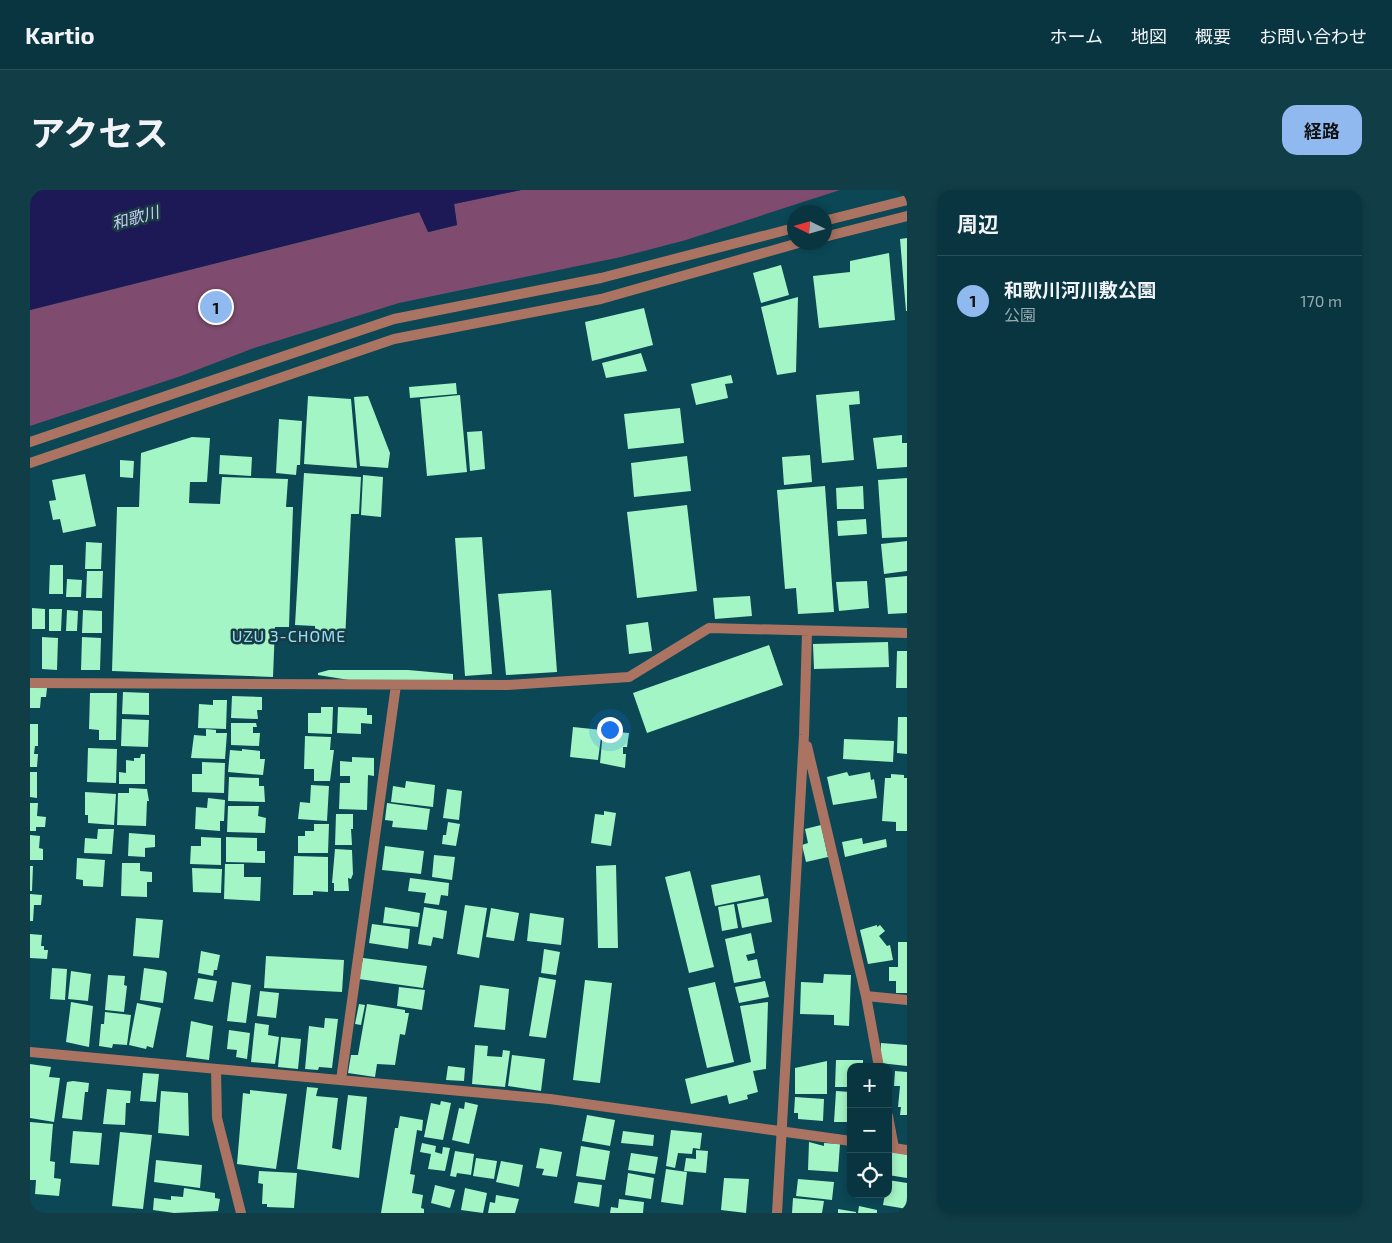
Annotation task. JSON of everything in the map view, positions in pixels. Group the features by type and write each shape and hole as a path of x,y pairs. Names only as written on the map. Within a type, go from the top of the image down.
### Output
{"street":[{"path":"832,219 907,200"},
{"path":"832,235 907,216"},
{"path":"30,442 394,319 601,278 787,230"},
{"path":"30,463 394,339 601,299 787,246"},
{"path":"30,683 507,685 629,677 710,628 807,632 907,633"},
{"path":"777,1213 784,1130 804,735 807,632"},
{"path":"341,1080 396,684"},
{"path":"804,735 866,996 878,1063"},
{"path":"866,996 907,1000"},
{"path":"30,1052 550,1099 784,1130 847,1140"},
{"path":"216,1070 216,1118 240,1213"},
{"path":"892,1147 907,1150"}],"shaded area":[{"path":"521,190 840,190 794,205 787,205 787,207 686,240 621,257 399,303 254,348 181,376 30,426 30,310 420,212 429,232 457,225 454,204"}],"water":[{"name":"和歌川","path":"30,190 521,190 454,204 457,225 428,232 419,212 30,310"}],"building":[{"path":"907,238 907,311 906,311 900,239"},
{"path":"889,253 895,320 819,328 813,276 850,272 850,261"},
{"path":"781,265 789,295 761,303 753,273"},
{"path":"798,297 796,372 777,375 761,307"},
{"path":"644,308 653,345 592,361 585,322"},
{"path":"641,353 647,371 606,378 602,363"},
{"path":"731,375 733,383 725,384 728,398 696,405 691,384"},
{"path":"456,383 457,394 410,398 409,387"},
{"path":"859,391 860,404 849,405 854,460 822,463 816,395"},
{"path":"460,395 467,472 427,476 420,399"},
{"path":"308,396 351,399 357,468 304,464"},
{"path":"368,396 390,453 388,468 360,466 354,397"},
{"path":"680,408 684,443 628,449 624,414"},
{"path":"279,419 302,421 300,465 297,465 296,475 276,473"},
{"path":"482,431 485,469 470,471 467,432"},
{"path":"902,435 902,443 907,443 907,467 877,469 873,438"},
{"path":"192,437 210,438 207,482 190,482 189,503 220,504 222,477 288,479 286,507 293,507 289,627 275,627 273,677 112,671 117,507 139,507 141,453"},
{"path":"220,455 252,457 251,476 219,474"},
{"path":"810,455 812,482 784,485 782,457"},
{"path":"687,456 691,491 634,497 631,463"},
{"path":"120,460 134,461 133,478 120,477"},
{"path":"304,473 361,477 359,514 351,514 345,641 315,640 315,626 295,625"},
{"path":"85,474 96,526 63,533 60,519 53,520 49,501 56,500 52,480"},
{"path":"363,475 383,477 381,517 361,515"},
{"path":"907,478 907,537 882,538 878,480"},
{"path":"825,486 834,612 798,614 796,588 785,589 777,490"},
{"path":"863,486 864,509 837,509 836,488"},
{"path":"687,505 697,591 637,598 627,512"},
{"path":"866,519 867,534 838,536 837,521"},
{"path":"482,537 492,674 465,676 455,538"},
{"path":"907,541 907,571 884,574 881,544"},
{"path":"86,542 102,543 101,569 85,569"},
{"path":"50,565 63,565 63,594 49,594"},
{"path":"87,571 103,571 102,598 86,598"},
{"path":"907,576 907,613 888,614 885,578"},
{"path":"67,579 82,580 81,597 66,597"},
{"path":"867,581 869,608 839,611 836,582"},
{"path":"551,590 557,672 506,675 498,594"},
{"path":"750,596 752,616 715,619 713,598"},
{"path":"32,608 45,609 45,629 32,629"},
{"path":"49,609 62,609 61,631 49,631"},
{"path":"67,610 78,611 77,631 66,631"},
{"path":"83,610 102,611 102,633 82,633"},
{"path":"648,622 652,651 629,654 626,625"},
{"path":"42,637 58,638 57,670 42,669"},
{"path":"82,637 101,638 100,670 81,670"},
{"path":"888,642 889,667 814,669 813,644"},
{"path":"769,645 783,685 647,733 633,693"},
{"path":"897,651 907,651 907,688 896,688"},
{"path":"329,670 408,670 453,674 453,681 349,680 318,675 318,673"},
{"path":"30,687 47,688 46,697 41,697 40,708 30,708"},
{"path":"123,692 149,693 149,715 122,714"},
{"path":"90,693 117,693 116,740 99,740 99,730 89,729"},
{"path":"232,696 262,697 262,710 257,710 258,719 231,718"},
{"path":"213,700 227,700 226,729 198,728 199,704 213,705"},
{"path":"321,707 333,707 332,734 308,733 308,713 321,713"},
{"path":"338,707 367,708 367,715 372,715 372,724 361,723 361,734 337,733"},
{"path":"898,717 907,717 907,754 897,753"},
{"path":"122,719 149,720 148,747 121,746"},
{"path":"231,723 256,723 257,727 253,727 253,733 260,733 259,746 231,745"},
{"path":"30,724 38,724 38,746 35,746 34,754 38,754 37,767 30,767"},
{"path":"573,727 602,730 598,760 570,757"},
{"path":"206,729 216,730 216,733 227,733 225,759 191,758 194,735 206,736"},
{"path":"603,731 629,733 627,747 623,747 623,754 626,754 625,768 600,763"},
{"path":"305,736 331,737 330,750 334,750 330,781 314,781 314,769 304,769"},
{"path":"844,739 894,741 893,762 843,759"},
{"path":"88,748 117,749 116,783 87,782"},
{"path":"242,749 260,751 260,759 265,759 263,775 228,772 230,750 242,751"},
{"path":"141,754 145,754 145,784 119,784 119,772 126,773 126,760 134,761 134,758 140,758"},
{"path":"352,757 374,758 374,776 368,775 367,810 339,809 340,783 350,783 350,776 340,776 340,761 352,762"},
{"path":"202,762 225,763 224,793 192,792 192,774 202,774"},
{"path":"30,772 37,772 37,798 30,797"},
{"path":"847,772 849,776 870,772 871,780 874,779 877,798 833,805 827,777"},
{"path":"891,774 904,775 904,778 907,778 907,831 896,831 896,822 882,821 885,778 891,778"},
{"path":"229,777 259,778 259,786 264,786 265,802 228,801"},
{"path":"406,781 435,785 433,807 391,802 393,786 405,788"},
{"path":"311,785 329,786 327,821 298,819 300,802 310,803"},
{"path":"129,788 147,789 149,801 147,801 146,826 117,825 118,793 129,793"},
{"path":"447,789 462,791 459,820 443,818"},
{"path":"85,792 116,794 114,825 88,823 88,815 85,815"},
{"path":"208,798 225,800 224,821 220,821 220,831 195,829 196,807 207,808"},
{"path":"30,803 38,803 37,816 46,817 45,827 36,827 36,831 30,831"},
{"path":"387,803 430,809 427,830 392,827 393,821 385,820"},
{"path":"228,806 259,806 258,816 266,818 265,833 227,832"},
{"path":"604,811 616,813 611,846 591,843 595,814 604,815"},
{"path":"336,814 353,814 353,829 351,829 352,845 335,845"},
{"path":"448,822 460,824 456,846 442,844"},
{"path":"314,824 329,824 328,853 298,853 298,836 305,836 305,831 314,831"},
{"path":"821,825 828,857 806,862 802,845 808,843 805,829"},
{"path":"98,829 114,829 112,854 84,853 85,838 97,839"},
{"path":"129,833 155,835 155,847 145,848 145,857 128,856"},
{"path":"30,835 40,836 39,848 43,849 43,860 30,860"},
{"path":"201,837 221,838 221,865 190,864 191,846 201,846"},
{"path":"226,837 257,838 257,851 265,851 265,863 226,862"},
{"path":"862,838 863,844 886,839 887,847 845,857 842,842"},
{"path":"385,846 424,851 421,874 382,870"},
{"path":"335,849 352,850 353,874 351,879 348,878 349,891 334,891 334,883 332,883"},
{"path":"434,855 455,857 452,880 432,877"},
{"path":"294,856 328,857 328,892 313,891 313,895 293,895"},
{"path":"77,858 105,860 103,887 83,886 83,880 76,879"},
{"path":"122,863 140,863 140,871 152,872 152,882 147,882 147,897 121,896"},
{"path":"225,864 244,864 244,877 261,877 260,901 224,899"},
{"path":"616,865 618,948 598,948 596,866"},
{"path":"30,866 33,866 32,891 30,891"},
{"path":"192,868 222,869 221,893 193,892"},
{"path":"690,871 714,967 689,973 665,877"},
{"path":"760,875 764,896 715,906 711,885"},
{"path":"410,878 449,883 448,896 441,895 439,905 424,903 426,893 408,891"},
{"path":"30,894 42,895 41,905 34,905 33,921 30,921"},
{"path":"768,898 772,922 742,928 737,904"},
{"path":"734,904 738,928 722,931 718,907"},
{"path":"465,905 487,908 479,958 457,954"},
{"path":"385,907 420,913 418,927 383,923"},
{"path":"424,907 447,911 443,939 433,937 431,946 418,944"},
{"path":"491,908 519,913 514,941 486,937"},
{"path":"530,913 564,918 561,945 527,941"},
{"path":"136,918 163,920 159,958 133,956"},
{"path":"372,924 410,929 408,949 369,943"},
{"path":"877,925 877,927 880,925 885,931 879,936 887,946 890,945 893,960 868,964 860,930"},
{"path":"751,933 755,953 746,955 748,961 757,959 761,978 734,983 725,939"},
{"path":"30,934 42,935 41,946 44,946 44,950 48,950 47,959 30,958"},
{"path":"898,942 907,942 907,993 896,993 896,981 889,981 889,967 898,967"},
{"path":"544,949 560,952 556,975 541,973"},
{"path":"201,951 220,955 217,970 214,970 213,976 198,973"},
{"path":"266,956 344,960 342,992 264,988"},
{"path":"363,958 427,966 423,988 359,979"},
{"path":"52,968 67,969 65,1000 50,999"},
{"path":"144,968 165,971 167,973 163,1003 140,1000"},
{"path":"71,971 91,974 88,1001 68,999"},
{"path":"824,974 851,975 849,1026 834,1025 834,1015 800,1014 801,982 823,983"},
{"path":"108,975 125,976 124,985 127,986 124,1012 105,1010"},
{"path":"539,977 556,980 546,1038 529,1036"},
{"path":"198,978 217,981 213,1002 194,999"},
{"path":"585,980 612,983 600,1083 573,1080"},
{"path":"765,981 769,997 739,1003 735,987"},
{"path":"232,982 251,985 246,1023 227,1021"},
{"path":"715,982 734,1062 707,1068 688,988"},
{"path":"480,985 509,989 505,1030 474,1027"},
{"path":"399,987 425,990 422,1010 397,1006"},
{"path":"260,991 279,993 276,1018 257,1016"},
{"path":"71,1002 93,1006 89,1047 66,1042"},
{"path":"768,1002 766,1069 753,1071 758,1092 747,1095 748,1099 729,1104 727,1095 691,1104 685,1079 751,1062 740,1006"},
{"path":"137,1003 161,1008 153,1048 147,1046 146,1049 129,1045"},
{"path":"359,1004 365,1005 361,1025 355,1024"},
{"path":"367,1004 405,1010 405,1013 409,1013 405,1035 400,1034 395,1065 377,1064 375,1077 348,1073 351,1055 358,1055"},
{"path":"105,1012 131,1015 127,1045 113,1044 112,1048 99,1046 101,1024 104,1024"},
{"path":"325,1018 338,1019 332,1068 305,1069 309,1026 324,1028"},
{"path":"191,1021 213,1026 209,1060 186,1057"},
{"path":"255,1023 269,1025 268,1035 279,1037 275,1064 251,1062"},
{"path":"229,1030 250,1033 247,1059 236,1057 237,1050 227,1049"},
{"path":"281,1037 301,1039 298,1069 278,1067"},
{"path":"881,1043 907,1045 907,1066 880,1063"},
{"path":"475,1045 488,1046 487,1056 502,1057 503,1050 510,1051 505,1087 472,1084"},
{"path":"512,1055 545,1059 541,1091 508,1086"},
{"path":"836,1060 863,1060 863,1063 847,1063 847,1087 835,1087"},
{"path":"827,1061 827,1094 795,1094 795,1068"},
{"path":"30,1064 51,1067 49,1077 60,1078 54,1122 30,1118"},
{"path":"448,1066 465,1068 464,1081 446,1080"},
{"path":"895,1071 907,1072 907,1115 900,1115 901,1107 898,1107 900,1086 894,1086"},
{"path":"143,1073 159,1074 156,1102 140,1101"},
{"path":"67,1082 89,1083 88,1092 85,1092 82,1120 62,1118"},
{"path":"307,1087 318,1088 316,1096 338,1098 332,1148 341,1150 348,1095 367,1097 359,1178 297,1169"},
{"path":"107,1089 131,1091 130,1103 126,1103 125,1125 103,1124"},
{"path":"250,1090 287,1094 276,1169 237,1164 243,1093 250,1094"},
{"path":"161,1091 188,1093 189,1136 158,1133"},
{"path":"836,1091 847,1092 847,1122 834,1122"},
{"path":"795,1097 824,1099 823,1121 798,1119 798,1113 794,1113"},
{"path":"441,1101 451,1103 443,1140 424,1137 431,1103 440,1105"},
{"path":"465,1102 478,1105 469,1144 452,1140 459,1108 464,1109"},
{"path":"587,1115 615,1120 610,1146 582,1141"},
{"path":"400,1116 423,1120 422,1131 417,1130 410,1174 415,1175 412,1193 423,1195 421,1208 424,1209 424,1213 381,1213 395,1128 398,1128"},
{"path":"30,1122 53,1124 50,1161 55,1162 54,1178 61,1179 59,1196 35,1194 36,1180 30,1180"},
{"path":"671,1130 702,1133 700,1149 693,1148 692,1154 678,1153 675,1168 666,1166"},
{"path":"73,1131 102,1133 99,1165 70,1163"},
{"path":"623,1131 654,1135 653,1146 621,1143"},
{"path":"120,1132 152,1135 143,1209 112,1206"},
{"path":"809,1142 824,1146 824,1143 840,1144 838,1172 808,1170"},
{"path":"422,1143 436,1146 435,1152 442,1154 443,1147 450,1148 445,1171 428,1169 431,1154 420,1152"},
{"path":"581,1146 610,1151 605,1180 576,1176"},
{"path":"892,1147 907,1149 907,1178 892,1176"},
{"path":"540,1148 562,1152 557,1177 542,1175 544,1169 536,1168"},
{"path":"696,1150 708,1151 706,1173 684,1171 686,1158 696,1159"},
{"path":"455,1151 474,1154 471,1175 457,1173 456,1177 450,1176"},
{"path":"631,1153 658,1157 655,1174 628,1170"},
{"path":"476,1158 497,1161 494,1179 473,1176"},
{"path":"156,1160 202,1165 200,1188 154,1182"},
{"path":"501,1161 523,1165 519,1187 496,1182"},
{"path":"666,1169 687,1172 683,1205 661,1202"},
{"path":"259,1171 297,1173 294,1208 267,1207 267,1204 262,1204 263,1184 258,1183"},
{"path":"628,1173 654,1178 651,1199 625,1195"},
{"path":"724,1178 749,1179 746,1213 721,1210"},
{"path":"798,1179 834,1182 832,1200 796,1196"},
{"path":"892,1181 907,1183 907,1209 883,1205 884,1198 892,1198"},
{"path":"578,1182 602,1185 599,1207 574,1203"},
{"path":"435,1185 455,1190 450,1208 431,1203"},
{"path":"184,1188 215,1193 215,1198 220,1199 218,1211 174,1213 153,1210 154,1198 171,1200 171,1196 183,1197"},
{"path":"465,1188 487,1193 483,1213 461,1210"},
{"path":"496,1195 519,1199 515,1213 488,1213 490,1202 495,1203"},
{"path":"793,1198 824,1201 822,1213 792,1213"},
{"path":"619,1199 644,1202 643,1213 610,1213 611,1207 618,1208"},
{"path":"859,1206 877,1210 877,1213 858,1213"},
{"path":"838,1209 856,1212 856,1213 838,1213"}],"place":[{"name":"和歌川河川敷公園","path":"216,307"}],"district":[{"name":"UZU 3-CHOME","path":"289,635"}]}
